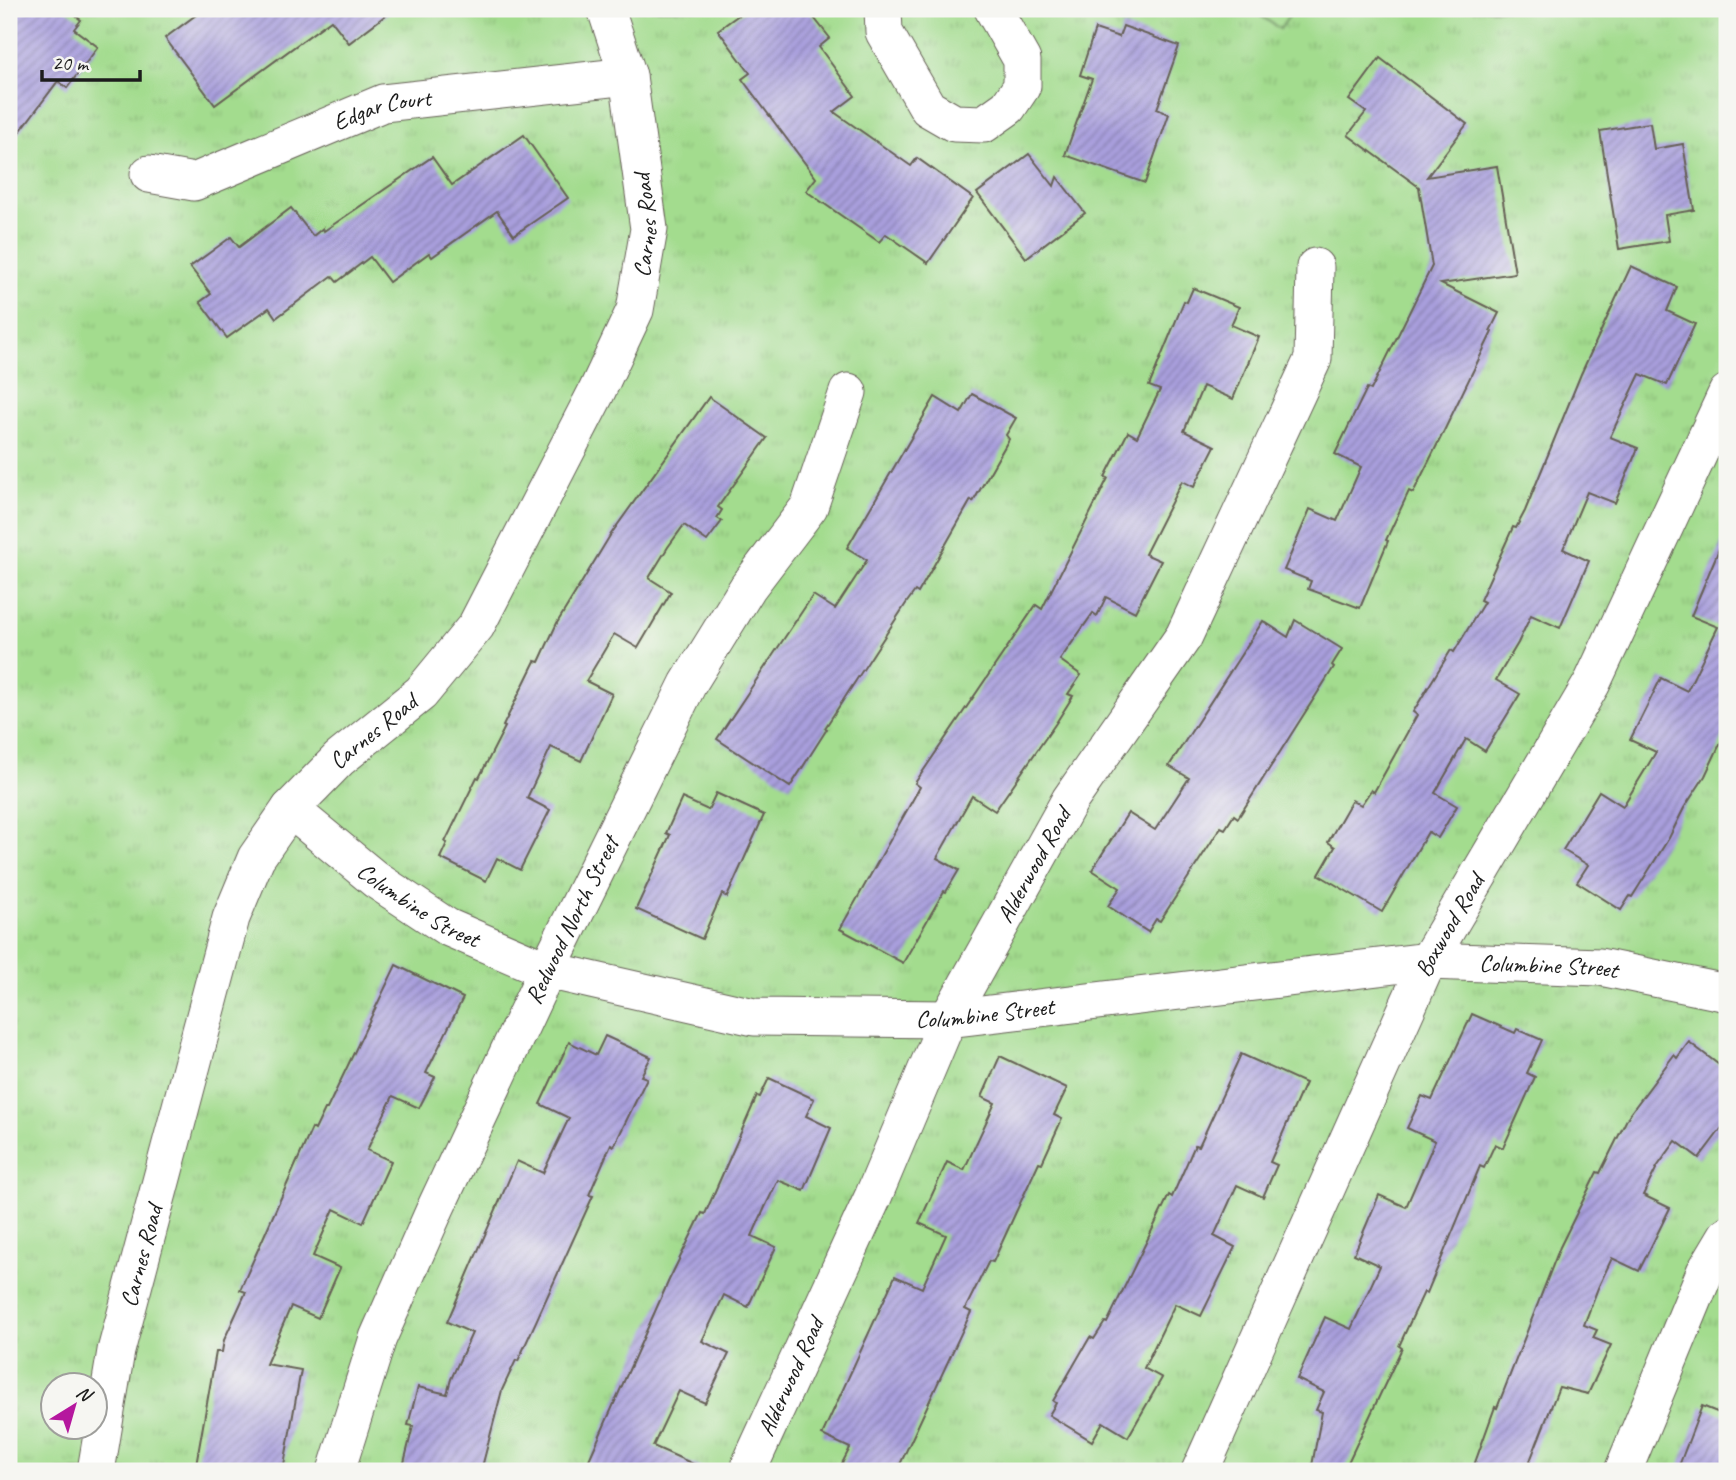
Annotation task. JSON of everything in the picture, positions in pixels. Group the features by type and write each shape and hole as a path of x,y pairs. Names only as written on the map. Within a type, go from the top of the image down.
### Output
{"street":[{"name":"Carnes Road","path":"96,1471 116,1351 231,918 256,858 290,808 339,759 421,693 475,626 596,393 635,310 649,229 628,76 606,9"},
{"path":"883,9 884,32 928,108 954,123 984,124 1008,107 1023,86 1022,60 992,9"},
{"name":"Edgar Court","path":"149,174 194,182 383,103 628,76"},
{"name":"Alderwood Road","path":"750,1471 751,1462 873,1197 948,1019 1070,800 1184,636 1313,359 1315,267"},
{"name":"Redwood North Street","path":"336,1471 378,1338 547,970 688,684 748,587 809,507 848,392"},
{"name":"Boxwood Road","path":"1200,1471 1428,961 1592,683 1727,393"},
{"name":"Columbine Street","path":"290,808 376,880 447,927 547,970 754,1017 948,1019 1428,961 1600,967 1727,993"},
{"path":"1623,1471 1705,1272 1727,1235"}],"green space":[{"path":"9,9 1727,9 1727,1471 9,1471"},
{"path":"1251,9 1294,9 1280,29"}],"building":[{"path":"9,9 66,9 81,20 74,29 98,47 67,88 58,81 9,146"},
{"path":"204,9 394,9 349,43 331,20 215,105 165,38"},
{"path":"747,9 807,9 830,38 819,47 855,96 834,112 911,166 917,158 973,198 928,263 886,234 879,242 806,191 816,178 742,79 750,73 718,30"},
{"path":"1123,26 1179,46 1157,109 1169,114 1145,183 1065,155 1092,79 1080,75 1095,29 1119,37"},
{"path":"1380,58 1467,124 1427,177 1497,166 1515,273 1441,284 1499,313 1413,493 1409,491 1386,540 1388,541 1360,608 1308,589 1311,581 1284,570 1310,509 1337,521 1361,467 1335,454 1367,388 1371,390 1432,266 1419,187 1348,135 1366,112 1349,100"},
{"path":"1650,123 1654,149 1683,144 1694,210 1665,215 1669,241 1619,249 1600,131"},
{"path":"524,135 568,198 514,235 497,211 432,257 429,253 389,282 370,257 337,282 332,276 276,318 269,308 227,338 200,302 211,294 190,267 231,237 239,247 291,208 313,236 432,157 452,185"},
{"path":"1029,154 1054,186 1057,177 1085,213 1026,258 977,193"},
{"path":"1631,266 1677,287 1667,311 1695,324 1667,385 1640,374 1610,437 1638,448 1615,503 1587,492 1563,549 1589,561 1560,628 1531,615 1496,680 1520,694 1485,751 1466,739 1435,793 1457,806 1438,838 1428,832 1382,912 1319,875 1335,847 1328,842 1352,800 1361,805 1371,790 1374,792 1417,715 1413,712 1484,602 1480,600 1513,527 1516,528 1525,511 1581,374"},
{"path":"1193,288 1239,307 1231,325 1259,337 1233,399 1203,386 1184,431 1215,446 1194,487 1182,481 1145,554 1161,561 1135,612 1106,597 1097,616 1093,613 1060,660 1081,675 1068,694 1073,696 1056,723 995,811 972,796 937,858 959,870 903,963 840,929 920,787 915,783 1036,605 1042,609 1108,478 1105,477 1128,432 1137,437 1160,390 1149,386 1184,301 1187,302"},
{"path":"972,394 1016,418 1006,435 1009,439 918,593 915,591 907,602 790,787 717,739 813,595 835,609 867,560 847,548 935,397 961,413"},
{"path":"709,397 767,438 718,507 722,510 717,518 722,521 707,541 684,525 668,547 649,578 671,592 638,648 614,634 586,681 612,694 581,761 551,747 527,798 550,810 520,870 497,858 486,881 440,858 477,777 479,778 535,661 539,662 557,623 611,534"},
{"path":"1727,530 1727,729 1705,776 1669,838 1621,910 1577,882 1588,865 1563,850 1599,791 1623,806 1656,752 1630,740 1661,678 1687,691 1718,627 1691,616"},
{"path":"1295,620 1342,649 1332,665 1334,667 1238,818 1234,815 1225,829 1221,827 1160,921 1156,919 1148,932 1108,906 1120,888 1092,870 1128,813 1155,830 1189,778 1169,766 1263,621 1288,637"},
{"path":"716,793 764,815 727,897 722,894 702,939 636,909 670,835 666,833 682,798 708,810"},
{"path":"396,965 463,998 426,1073 435,1077 419,1108 393,1096 367,1150 391,1161 363,1223 334,1209 313,1256 340,1268 318,1318 291,1306 266,1364 301,1370 283,1471 195,1471 216,1352 222,1352 224,1340 246,1292 240,1290 312,1128 315,1130 327,1109"},
{"path":"1472,1014 1515,1033 1517,1029 1542,1040 1527,1073 1535,1077 1503,1148 1495,1144 1484,1168 1480,1166 1427,1293 1424,1292 1399,1346 1402,1348 1344,1471 1311,1471 1322,1412 1316,1410 1324,1392 1297,1379 1325,1317 1351,1329 1380,1266 1354,1254 1379,1195 1406,1207 1435,1141 1407,1128 1422,1096 1432,1100"},
{"path":"605,1036 651,1057 641,1076 647,1078 614,1146 611,1144 589,1195 593,1196 518,1361 516,1360 502,1390 481,1471 402,1471 413,1426 408,1425 418,1387 447,1394 472,1333 447,1322 517,1161 543,1173 569,1118 540,1104 569,1042 596,1055"},
{"path":"1689,1042 1727,1071 1727,1121 1699,1158 1676,1141 1657,1167 1643,1195 1670,1208 1639,1271 1612,1258 1598,1288 1584,1325 1597,1330 1593,1338 1611,1345 1588,1394 1559,1387 1526,1471 1472,1471 1560,1247 1597,1172 1600,1173 1629,1115 1674,1055 1677,1058"},
{"path":"1241,1054 1305,1083 1270,1162 1277,1165 1263,1197 1237,1185 1214,1236 1235,1247 1201,1316 1175,1304 1144,1368 1162,1378 1128,1437 1103,1422 1092,1441 1049,1415 1056,1403 1053,1401 1090,1337 1094,1339 1105,1322 1107,1323 1169,1195 1172,1197 1195,1145 1199,1146"},
{"path":"1000,1056 1067,1088 1054,1115 1062,1119 993,1262 989,1261 965,1309 971,1312 897,1471 838,1471 850,1448 822,1435 895,1276 922,1288 946,1235 919,1223 947,1162 964,1170 995,1103 982,1097"},
{"path":"769,1078 814,1099 806,1116 831,1128 804,1191 778,1180 766,1205 752,1236 776,1247 748,1307 724,1295 702,1341 729,1354 705,1403 679,1391 653,1446 709,1471 584,1471 669,1280 702,1213 705,1214 757,1096 760,1097"},
{"path":"1702,1406 1727,1416 1727,1471 1677,1471"}]}
